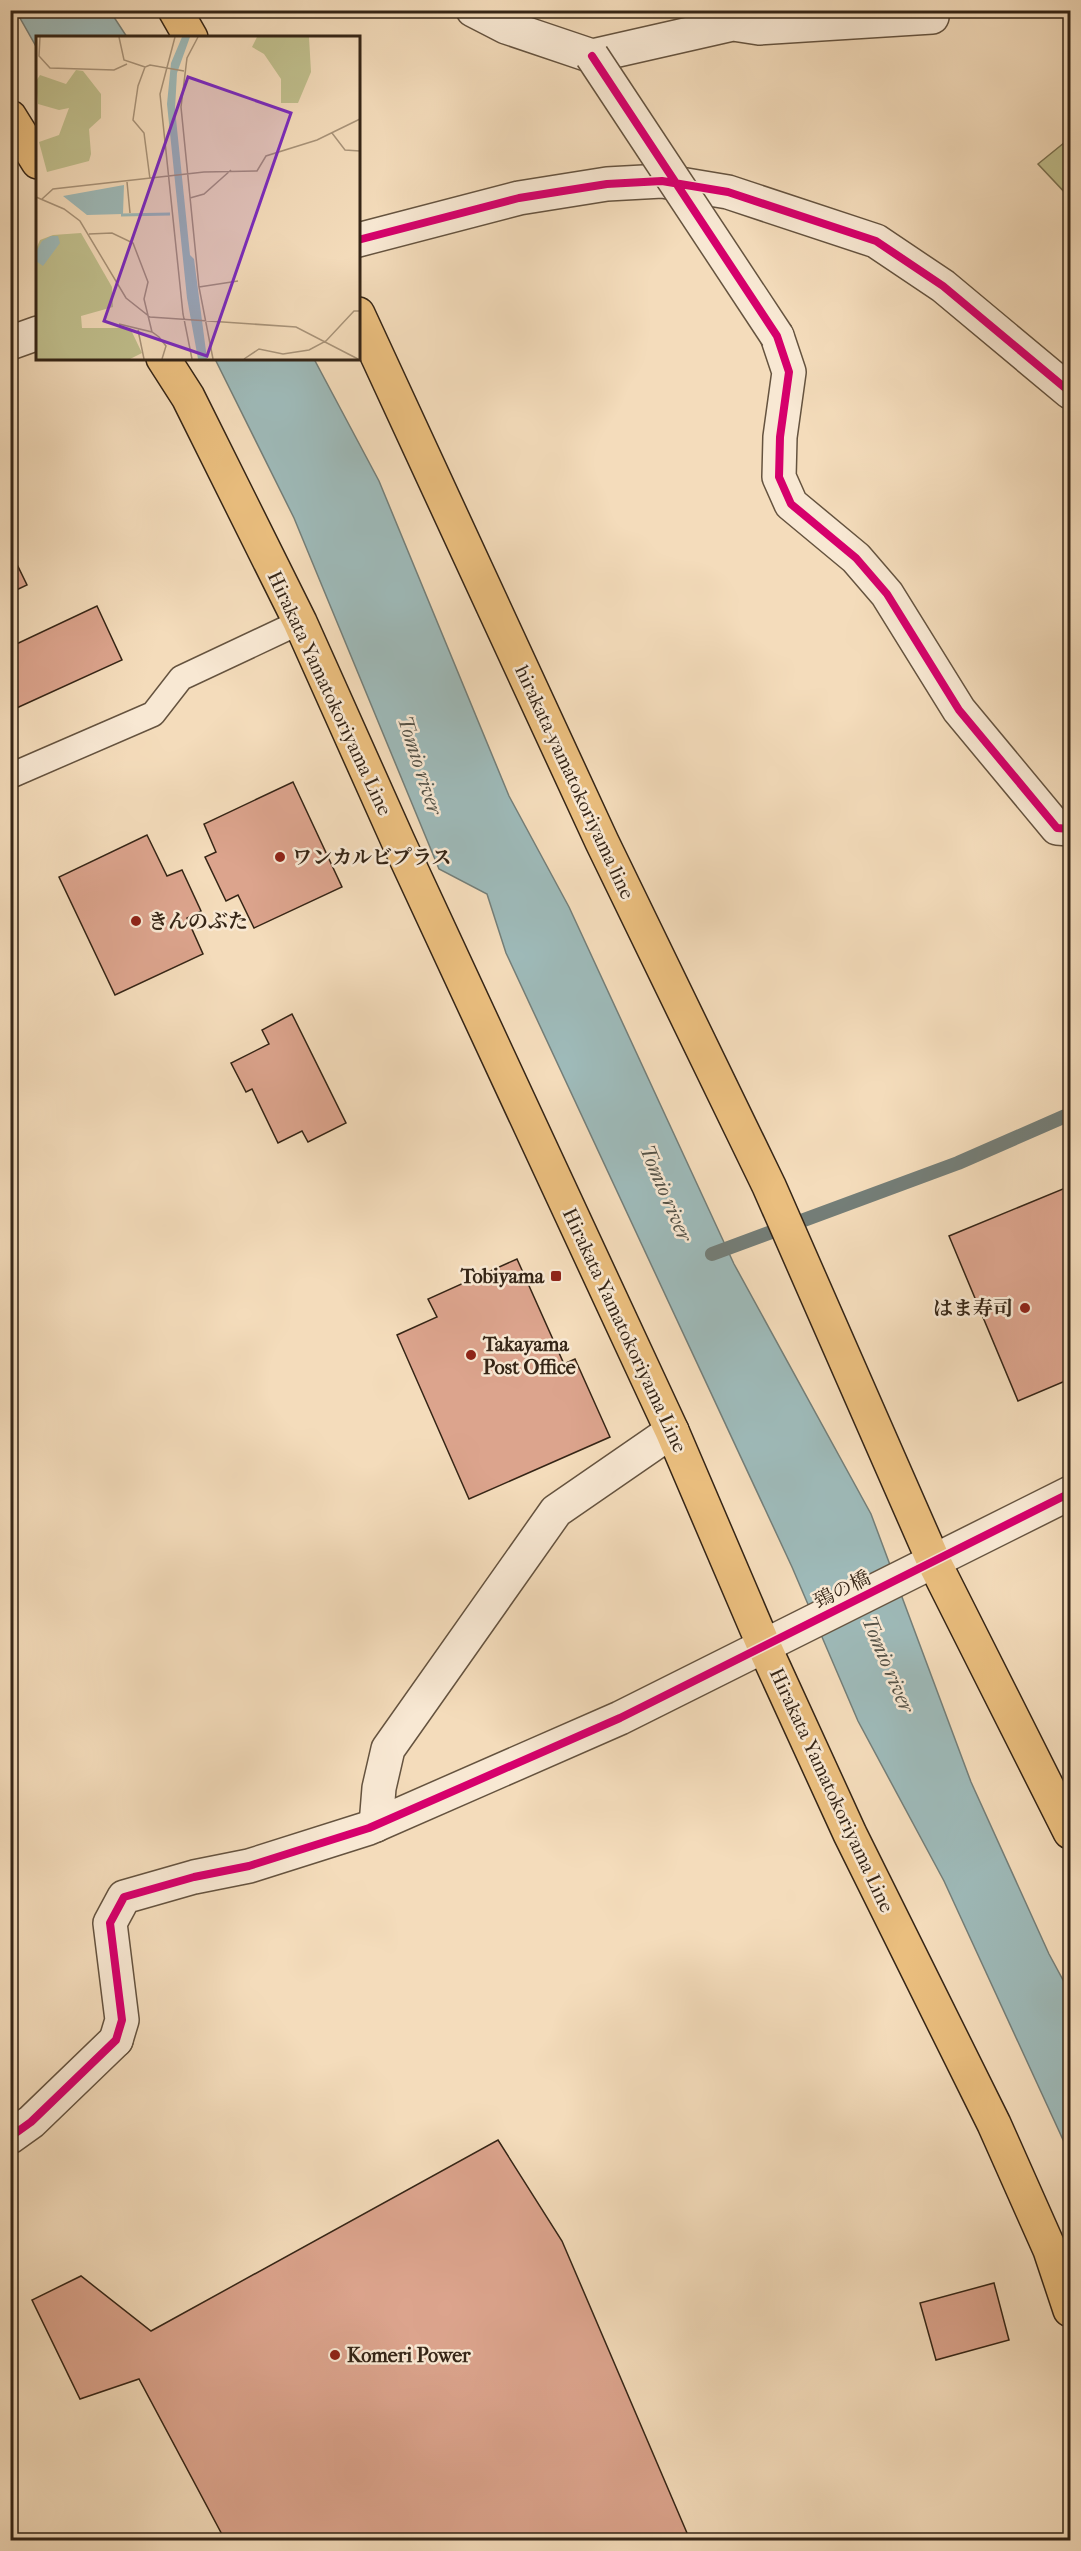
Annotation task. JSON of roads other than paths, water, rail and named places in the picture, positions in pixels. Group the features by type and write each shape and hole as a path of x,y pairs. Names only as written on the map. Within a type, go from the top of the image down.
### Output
{"main road":[{"path":"175,10 190,36"},
{"path":"10,117 36,159"},
{"name":"hirakata-yamatokoriyama line","path":"360,318 602,842 769,1186 934,1562"},
{"name":"Hirakata Yamatokoriyama Line","path":"164,360 188,397 300,622 398,841 672,1431 764,1646 850,1834 994,2124 1050,2250 1071,2310"},
{"path":"934,1562 1071,1832"}],"street":[{"path":"473,10 506,27 592,56 731,17 759,28 932,17"},
{"path":"592,56 777,336 789,372 780,437 779,477 791,504 856,558 887,594 959,710 1057,828 1071,829"},
{"path":"360,239 519,198 607,184 662,181 728,192 876,241 943,286 1071,392"},
{"path":"10,343 36,334"},
{"path":"376,1825 379,1788 387,1749 556,1511 672,1431"},
{"name":"鵄の橋","path":"10,2137 31,2122 116,2040 122,2020 110,1923 124,1897 195,1877 249,1866 376,1825 620,1718 1071,1493"}],"lane":[{"path":"10,777 153,714 182,678 300,622"}],"water":[{"path":"16,11 110,11 126,36 36,36 36,46"},
{"name":"Tomio river","path":"215,360 315,360 379,481 509,796 569,907 734,1264 871,1514 971,1782 1049,1954 1070,1993 1070,2155 944,1881 858,1721 792,1567 506,953 487,894 439,869 294,518"}],"waterway":[{"path":"712,1254 958,1163 1070,1114"}],"place":[{"name":"ワンカルビプラス","path":"280,857"},
{"name":"きんのぶた","path":"136,921"},
{"name":"Tobiyama","path":"556,1276"},
{"name":"はま寿司","path":"1025,1308"},
{"name":"Takayama Post Office","path":"471,1355"},
{"name":"Komeri Power","path":"335,2355"}]}
